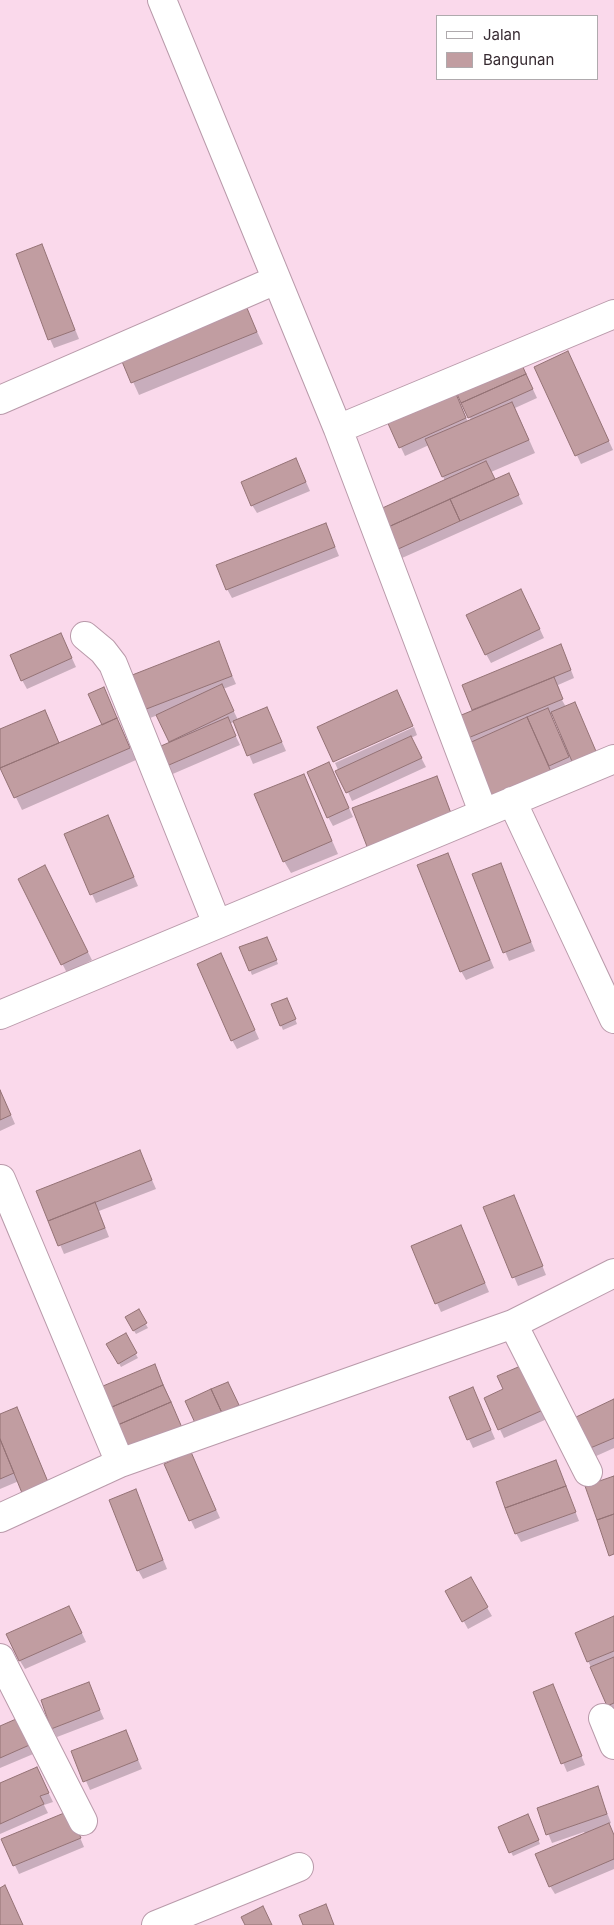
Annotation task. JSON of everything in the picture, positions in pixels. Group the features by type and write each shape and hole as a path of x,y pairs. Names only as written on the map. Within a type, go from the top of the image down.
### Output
{"street":[{"path":"162,0 338,429 483,812"},
{"path":"0,400 276,280"},
{"path":"338,429 614,314"},
{"path":"85,636 104,651 113,664 217,924"},
{"path":"0,1016 483,812 614,759"},
{"path":"512,801 614,1019"},
{"path":"1,1179 120,1463"},
{"path":"0,1518 120,1463 512,1324 614,1273"},
{"path":"512,1324 588,1472"},
{"path":"0,1658 83,1820"},
{"path":"602,1718 614,1745"},
{"path":"156,1925 298,1867"}],"building":[{"path":"42,244 75,330 48,340 16,254"},
{"path":"244,301 257,332 131,383 118,352"},
{"path":"568,351 609,441 575,456 534,367"},
{"path":"519,358 526,374 461,403 454,387"},
{"path":"526,374 533,389 468,418 461,403"},
{"path":"454,389 466,418 399,448 386,419"},
{"path":"512,402 529,440 442,477 425,439"},
{"path":"296,458 306,482 251,506 241,482"},
{"path":"486,461 495,479 386,528 378,510"},
{"path":"509,473 519,495 460,521 450,499"},
{"path":"450,499 460,521 396,550 386,528"},
{"path":"326,523 335,547 226,590 216,565"},
{"path":"521,589 540,629 485,655 466,615"},
{"path":"61,633 72,658 21,681 10,655"},
{"path":"219,641 232,676 136,713 122,679"},
{"path":"561,644 571,670 472,710 462,685"},
{"path":"554,677 563,699 468,738 459,716"},
{"path":"222,684 234,711 169,742 156,715"},
{"path":"104,687 117,718 102,725 88,694"},
{"path":"397,690 413,726 333,762 317,727"},
{"path":"575,702 598,756 574,766 551,712"},
{"path":"267,707 282,742 247,756 233,721"},
{"path":"548,708 569,757 549,766 527,717"},
{"path":"45,710 59,743 0,768 0,729"},
{"path":"228,717 236,736 162,768 154,749"},
{"path":"527,717 552,774 491,800 467,744"},
{"path":"117,718 130,748 14,798 0,768"},
{"path":"411,736 422,758 346,793 335,771"},
{"path":"329,762 349,808 327,818 307,772"},
{"path":"304,774 332,841 283,862 254,794"},
{"path":"437,776 452,816 368,849 352,808"},
{"path":"108,815 134,877 90,895 64,834"},
{"path":"448,853 490,960 460,972 417,865"},
{"path":"501,863 531,942 503,953 472,874"},
{"path":"45,865 88,952 61,965 18,879"},
{"path":"267,937 277,960 249,971 239,947"},
{"path":"221,953 255,1030 231,1041 197,964"},
{"path":"287,998 296,1019 280,1026 271,1004"},
{"path":"0,1090 11,1115 0,1120"},
{"path":"140,1150 152,1180 48,1221 36,1191"},
{"path":"514,1195 543,1266 512,1278 483,1207"},
{"path":"95,1202 105,1228 58,1246 48,1221"},
{"path":"461,1225 485,1283 435,1304 411,1246"},
{"path":"139,1309 147,1323 133,1331 125,1317"},
{"path":"126,1333 137,1353 118,1364 106,1344"},
{"path":"155,1364 163,1385 105,1410 96,1389"},
{"path":"523,1365 543,1410 498,1430 484,1398 503,1389 497,1376"},
{"path":"228,1382 239,1405 222,1413 211,1389"},
{"path":"163,1385 171,1402 113,1427 105,1410"},
{"path":"473,1387 491,1430 467,1440 449,1397"},
{"path":"211,1389 222,1413 196,1425 185,1401"},
{"path":"614,1399 614,1438 588,1449 574,1418"},
{"path":"171,1402 183,1430 125,1455 113,1427"},
{"path":"17,1407 48,1482 22,1493 0,1439 0,1414"},
{"path":"0,1439 14,1473 0,1479"},
{"path":"191,1452 216,1510 189,1521 164,1464"},
{"path":"556,1460 566,1486 505,1508 496,1482"},
{"path":"614,1476 614,1514 597,1520 585,1486"},
{"path":"566,1486 576,1512 515,1534 505,1508"},
{"path":"136,1489 163,1560 137,1571 109,1500"},
{"path":"614,1514 614,1554 609,1556 597,1520"},
{"path":"471,1577 488,1607 462,1622 445,1591"},
{"path":"69,1606 82,1633 19,1661 6,1634"},
{"path":"614,1616 614,1651 587,1662 575,1633"},
{"path":"614,1657 614,1703 607,1706 590,1667"},
{"path":"89,1682 100,1710 51,1729 41,1700"},
{"path":"553,1684 582,1756 561,1764 533,1692"},
{"path":"23,1716 34,1743 0,1758 0,1726"},
{"path":"126,1730 138,1760 83,1782 71,1751"},
{"path":"37,1767 49,1793 40,1796 44,1804 0,1824 0,1783"},
{"path":"598,1786 607,1814 546,1835 537,1808"},
{"path":"69,1811 81,1838 13,1866 1,1839"},
{"path":"528,1814 539,1840 509,1853 498,1827"},
{"path":"609,1823 614,1835 614,1859 549,1887 535,1854"},
{"path":"5,1885 23,1925 0,1925 0,1888"},
{"path":"326,1904 334,1925 303,1925 299,1915"},
{"path":"263,1906 272,1925 245,1925 241,1917"}]}
